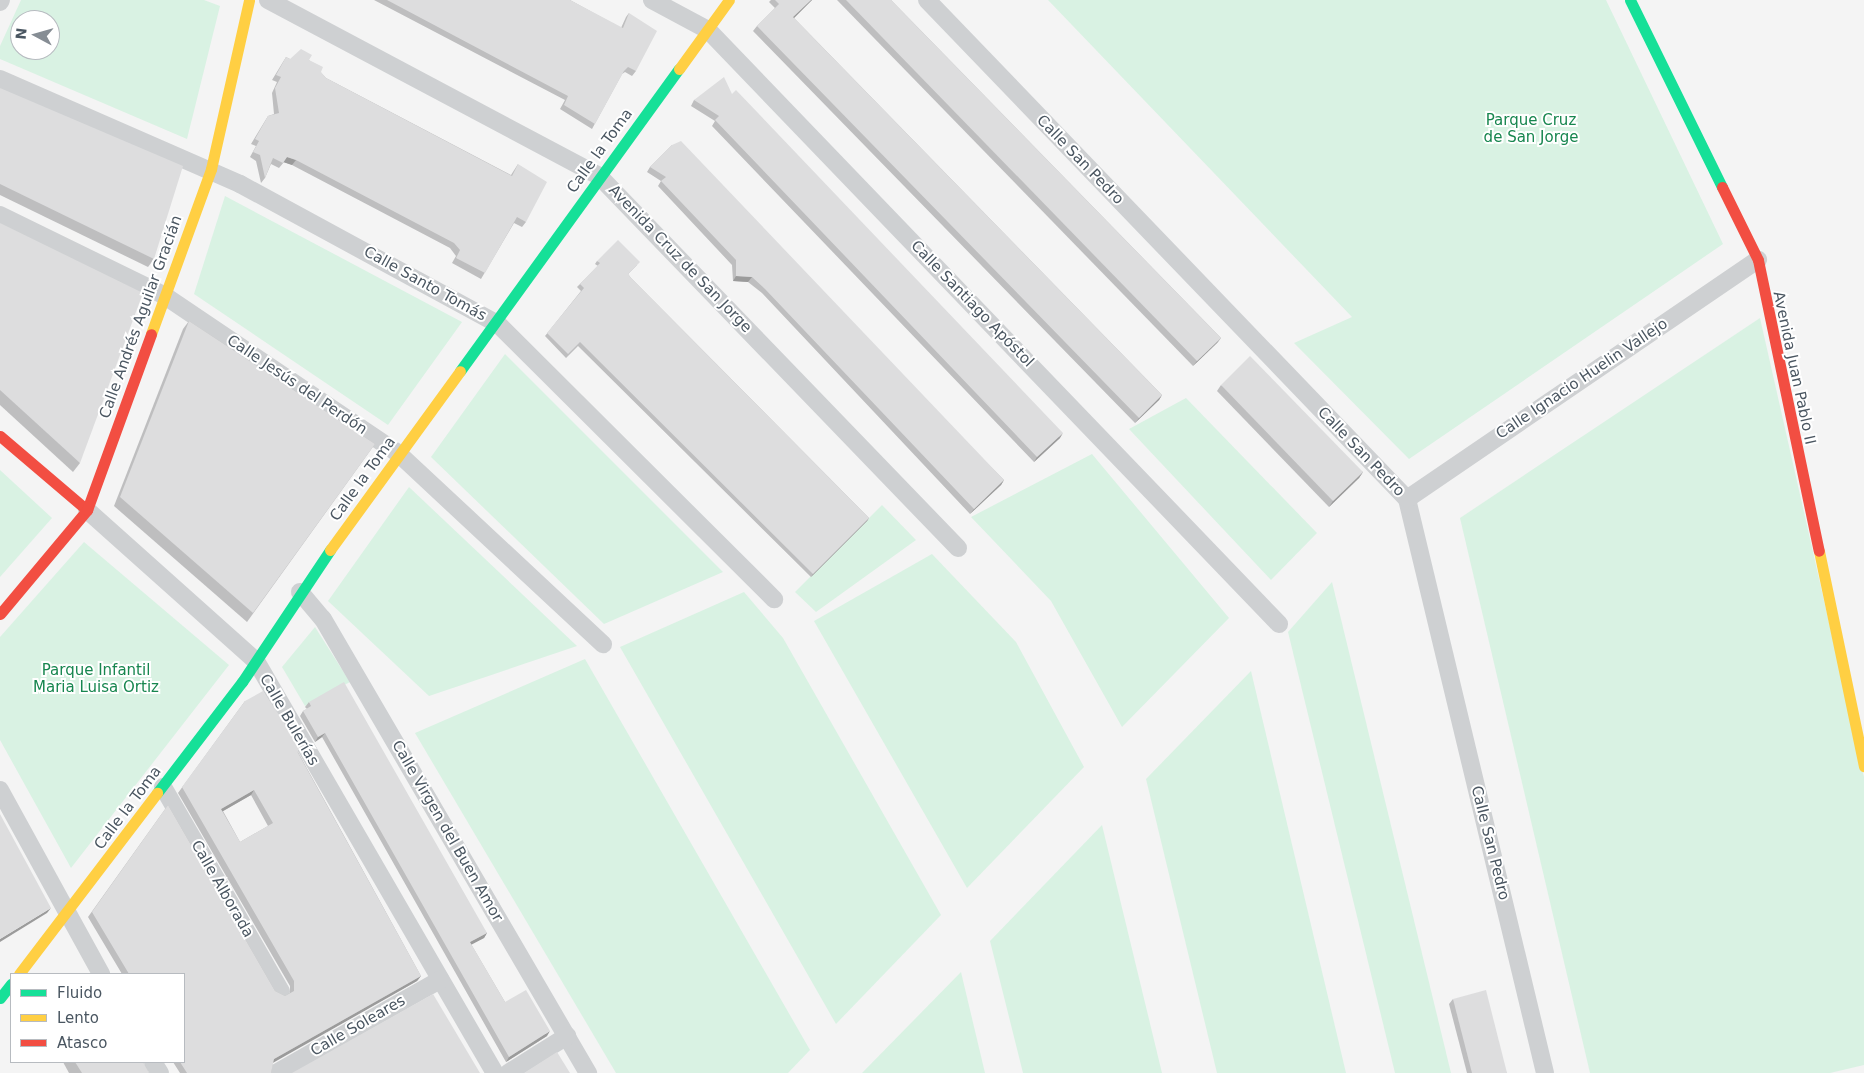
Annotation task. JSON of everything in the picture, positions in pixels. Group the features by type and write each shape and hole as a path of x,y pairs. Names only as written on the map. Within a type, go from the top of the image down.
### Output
{"street":[{"name":"Calle Andrés Aguilar Gracián","path":"0,614 87,510 211,169 249,0"},
{"name":"Avenida Cruz de San Jorge","path":"268,0 598,176 958,548"},
{"name":"Calle Santiago Apóstol","path":"652,0 708,30 1279,624"},
{"name":"Calle la Toma","path":"20,973 66,916 256,661 300,592 399,454 498,324 598,176 729,0"},
{"name":"Calle San Pedro","path":"927,0 1407,499 1545,1073"},
{"name":"Avenida Juan Pablo II","path":"1630,0 1758,260 1864,766"},
{"name":"Calle Santo Tomás","path":"0,79 211,169 498,324 774,599"},
{"name":"Calle Jesús del Perdón","path":"0,215 165,296 399,454 603,644"},
{"name":"Calle Ignacio Huelin Vallejo","path":"1407,499 1758,260"},
{"name":"Calle Bulerías","path":"0,436 87,510 256,661 494,1073"},
{"name":"Calle Virgen del Buen Amor","path":"300,592 323,619 588,1073"},
{"name":"Calle Alborada","path":"163,787 281,991"},
{"path":"0,790 66,916 100,973"},
{"name":"Calle Soleares","path":"276,1073 440,980"},
{"path":"0,998 10,985"},
{"path":"508,1073 566,1036"}],"green space":[{"path":"21,0 204,0 220,6 187,139 0,59 0,46 10,24 10,60 60,60 60,10 16,10"},
{"name":"Parque Cruz de San Jorge","path":"1048,0 1606,0 1723,244 1409,459 1294,343 1352,317"},
{"path":"225,196 462,322 388,425 194,294"},
{"path":"1760,318 1864,777 1864,1065 1830,1073 1590,1073 1460,518"},
{"path":"505,354 723,572 604,624 431,457"},
{"path":"1186,398 1317,533 1271,580 1129,429"},
{"path":"1092,454 1229,618 1122,727 1051,601 971,517"},
{"path":"0,470 52,518 0,577"},
{"path":"409,487 577,646 429,696 328,601"},
{"path":"882,505 916,540 816,612 795,592"},
{"name":"Parque Infantil Maria Luisa Ortiz","path":"84,542 229,665 71,868 0,740 0,637"},
{"path":"932,554 1016,642 1084,767 967,888 814,621"},
{"path":"1332,582 1451,1073 1395,1073 1288,632"},
{"path":"744,592 783,638 941,915 836,1024 620,647"},
{"path":"315,627 350,682 305,706 282,667"},
{"path":"585,659 810,1050 788,1073 616,1073 415,733"},
{"path":"1251,671 1346,1073 1217,1073 1146,779"},
{"path":"1102,825 1162,1073 1023,1073 990,941"},
{"path":"961,972 985,1073 862,1073"}],"building":[{"path":"387,0 570,0 623,28 629,13 657,31 636,71 628,67 624,71 595,124 564,105 568,96"},
{"path":"775,0 811,0 793,17 1162,395 1139,418 757,26 779,4"},
{"path":"846,0 891,0 1221,338 1197,361"},
{"path":"301,49 312,55 309,60 323,67 321,72 326,78 512,176 518,164 547,182 526,222 517,217 485,273 456,258 460,250 454,243 296,160 287,157 283,163 273,158 265,178 260,155 253,152 259,141 255,139 268,116 279,113 275,88 281,77 276,75 286,57 290,59"},
{"path":"724,77 732,94 736,90 1063,433 1037,457 715,120 719,116 694,100"},
{"path":"0,88 183,166 154,259 0,184"},
{"path":"681,141 1004,480 974,509 765,289 752,277 736,276 736,260 661,181 666,177 650,167 672,145"},
{"path":"0,223 143,293 80,463 0,390"},
{"path":"618,240 640,262 628,274 631,278 869,518 813,574 580,342 568,354 547,333 584,288 580,284 600,263 597,261"},
{"path":"189,321 375,444 253,613 120,497"},
{"path":"1250,356 1363,472 1333,501 1221,385"},
{"path":"344,682 487,933 470,942 505,1002 526,990 550,1031 509,1057 325,733 318,737 303,711 311,706 309,702"},
{"path":"263,691 301,748 297,751 421,976 274,1059 271,1073 187,1073 181,1063 185,1063 185,973 128,973 92,912 168,805 275,991 285,996 294,991 294,981 182,787 245,701","holes":["254,790 273,823 240,842 221,809"]},
{"path":"0,814 51,908 0,939"},
{"path":"1486,990 1507,1073 1472,1073 1453,999"},
{"path":"433,994 480,1073 292,1073"},
{"path":"557,1052 570,1073 524,1073"},
{"path":"76,1063 144,1063 149,1073 82,1073"}],"traffic: fast":[{"path":"1630,0 1722,187"},
{"path":"460,371 679,69"},
{"path":"157,793 242,682 330,550"},
{"path":"0,998 10,985"}],"traffic: slow":[{"path":"151,334 211,169 249,0"},
{"path":"679,69 729,0"},
{"path":"330,550 460,371"},
{"path":"1819,551 1864,766"},
{"path":"20,973 157,793"}],"traffic: jam":[{"path":"1722,187 1758,260 1819,551"},
{"path":"0,614 87,510 151,334"},
{"path":"0,436 87,510"}]}
